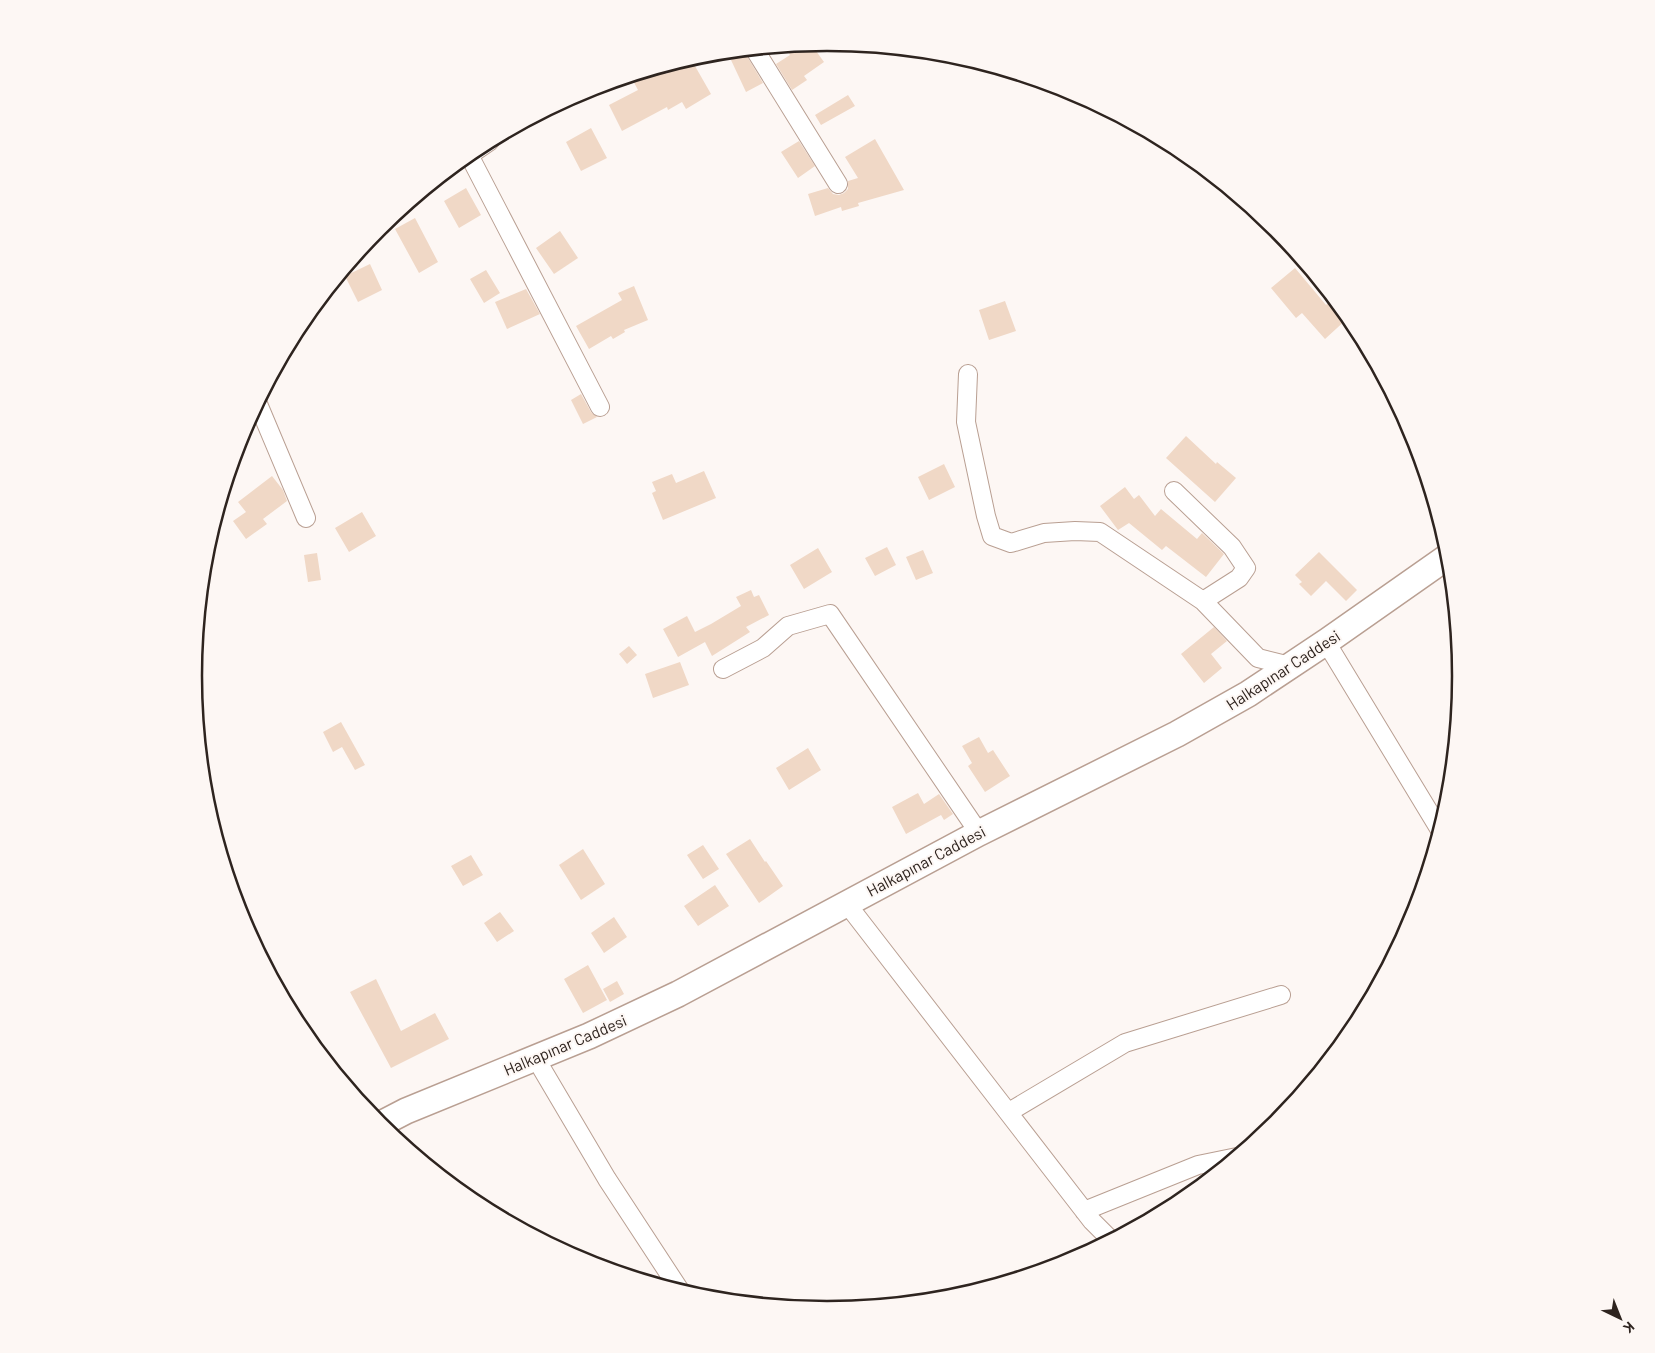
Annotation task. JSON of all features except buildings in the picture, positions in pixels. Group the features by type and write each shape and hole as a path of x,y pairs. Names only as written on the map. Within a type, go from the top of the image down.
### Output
{"main road":[{"name":"Halkapınar Caddesi","path":"387,1121 589,1036 678,994 979,833 1212,715 1248,694 1326,642 1442,561"}],"street":[{"path":"759,56 838,184"},
{"path":"472,163 600,407"},
{"path":"968,374 966,422 992,536 1011,543 1044,533 1100,532 1203,601 1258,658 1290,666"},
{"path":"261,412 306,518"},
{"path":"1174,492 1232,547 1246,568 1239,578 1203,601"},
{"path":"723,669 763,648 788,626 830,614 979,833"},
{"path":"1326,642 1435,822"},
{"path":"847,904 1084,1211 1107,1236"},
{"path":"1009,1112 1125,1043 1281,995"},
{"path":"542,1069 607,1179 675,1282"},
{"path":"1084,1211 1198,1166 1224,1160"}]}
